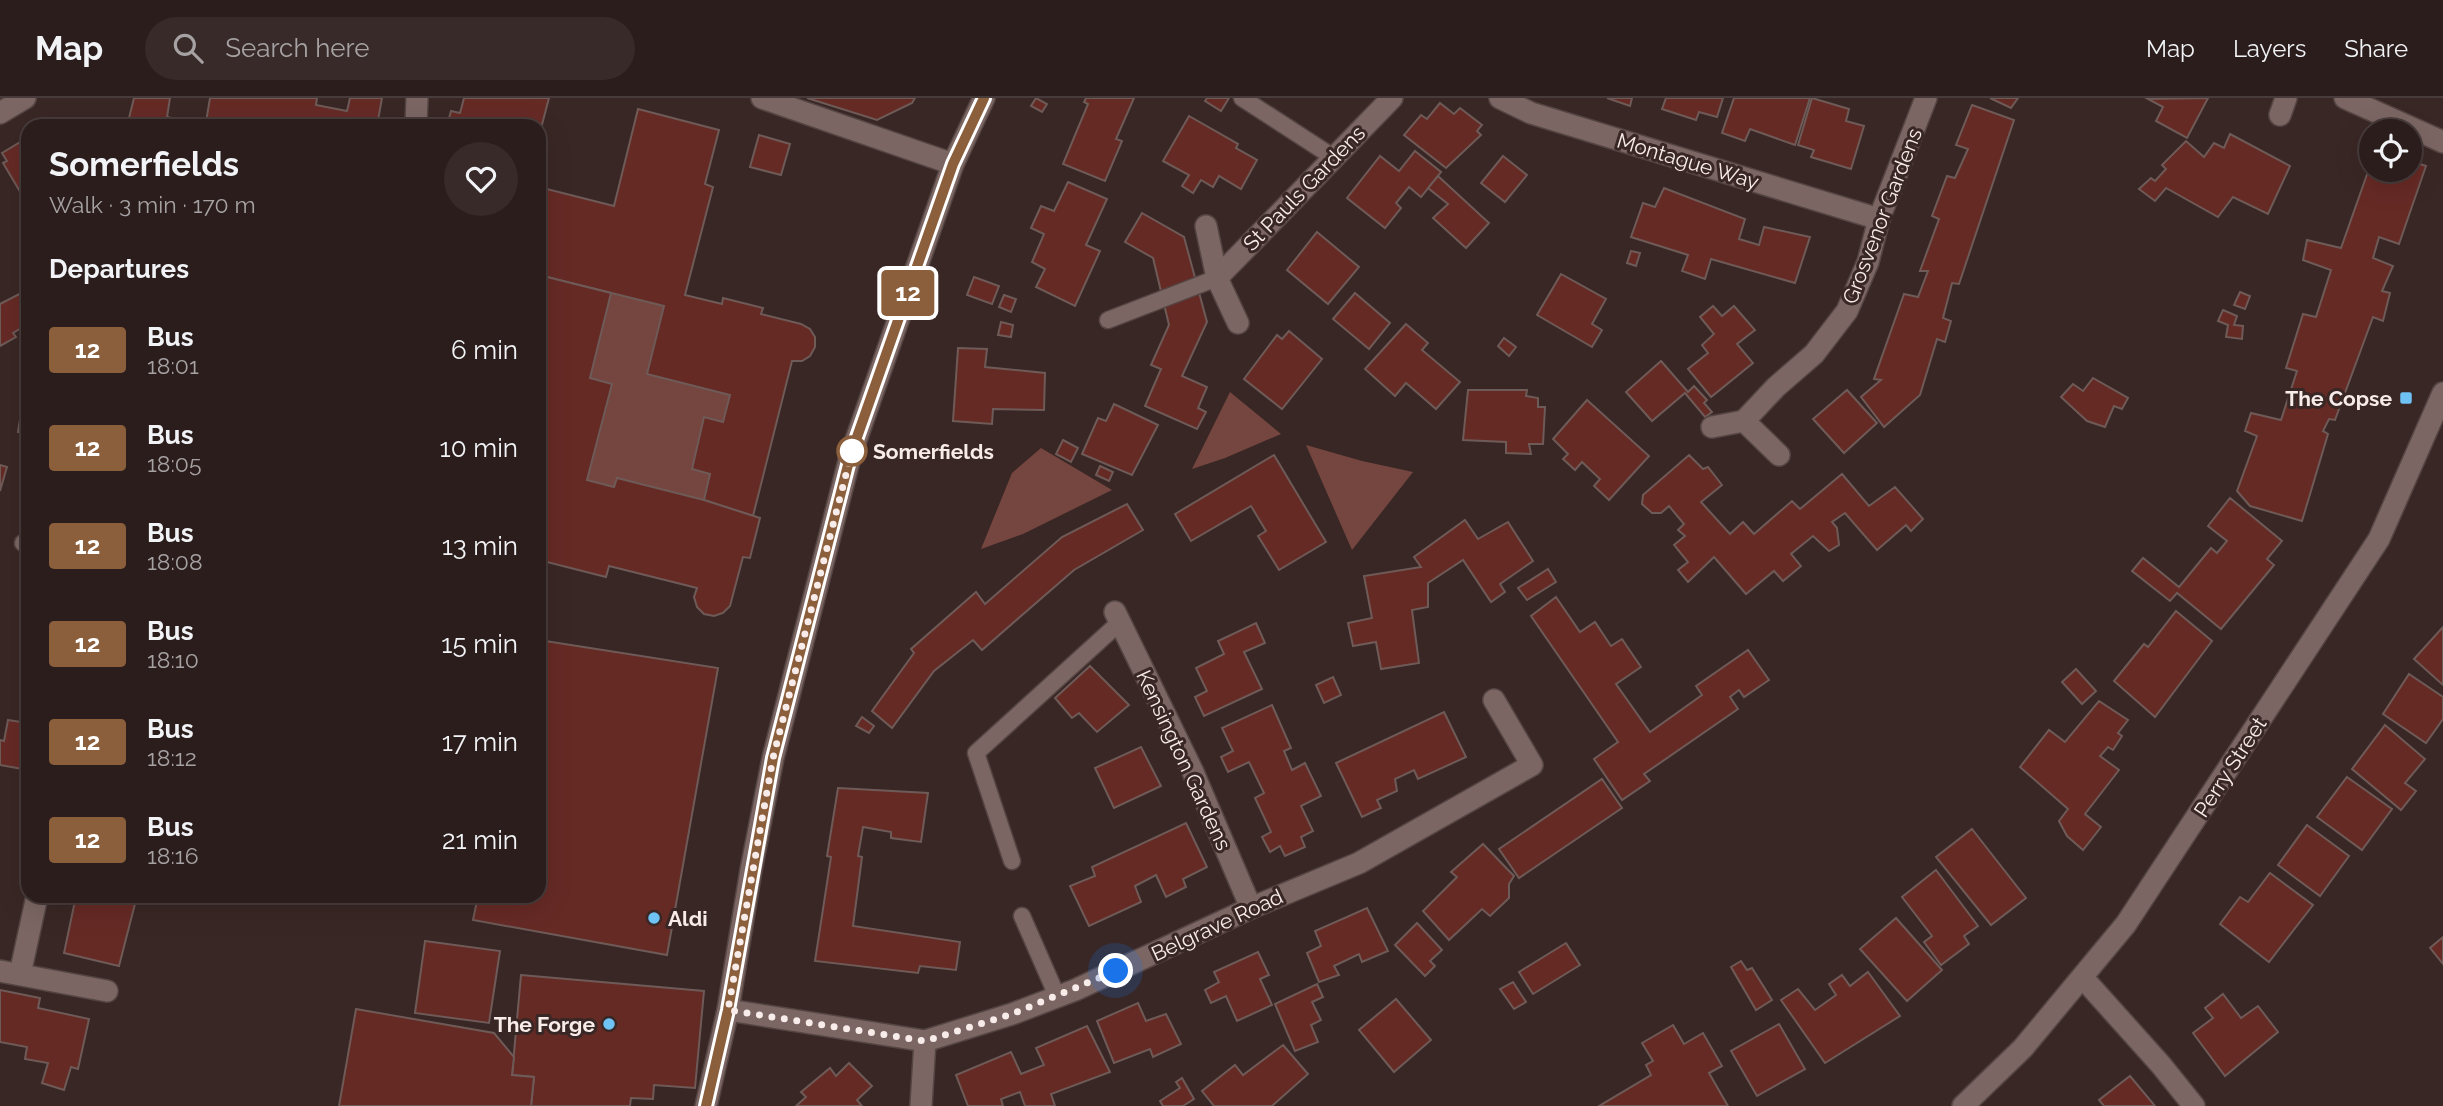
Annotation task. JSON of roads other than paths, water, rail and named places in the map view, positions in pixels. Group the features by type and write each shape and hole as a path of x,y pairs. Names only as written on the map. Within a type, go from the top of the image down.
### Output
{"street":[{"path":"0,113 25,98"},
{"path":"416,119 417,98"},
{"path":"706,1106 728,1010 773,758 846,470 953,164 984,98"},
{"name":"St Pauls Gardens","path":"1217,278 1392,98"},
{"name":"Montague Way","path":"1500,98 1531,113 1879,219"},
{"name":"Grosvenor Gardens","path":"1744,421 1776,387 1814,354 1847,311 1868,262 1879,219 1926,98"},
{"path":"2345,98 2443,142"},
{"path":"774,100 953,164"},
{"name":"St Pauls Gardens","path":"1206,226 1217,278 1238,323"},
{"name":"Perry Street","path":"1963,1106 2023,1048 2126,924 2379,539 2443,393"},
{"path":"1712,427 1744,421 1779,455"},
{"name":"Kensington Gardens","path":"1117,618 1193,772 1251,908"},
{"name":"Belgrave Road","path":"728,1010 925,1041 1012,1014 1057,996 1251,908 1359,863 1532,765 1494,700"},
{"path":"35,903 10,973 107,992"},
{"path":"2083,978 2194,1106"},
{"path":"921,1106 925,1041"}],"lane":[{"path":"1242,98 1333,157"},
{"path":"1108,320 1217,278"},
{"path":"1012,861 976,752 1117,618"},
{"path":"1023,916 1057,996"}],"place":[{"name":"The Copse","path":"2406,398"},
{"name":"Somerfields","path":"852,451"},
{"name":"Aldi","path":"654,918"},
{"name":"The Forge","path":"609,1024"}]}
